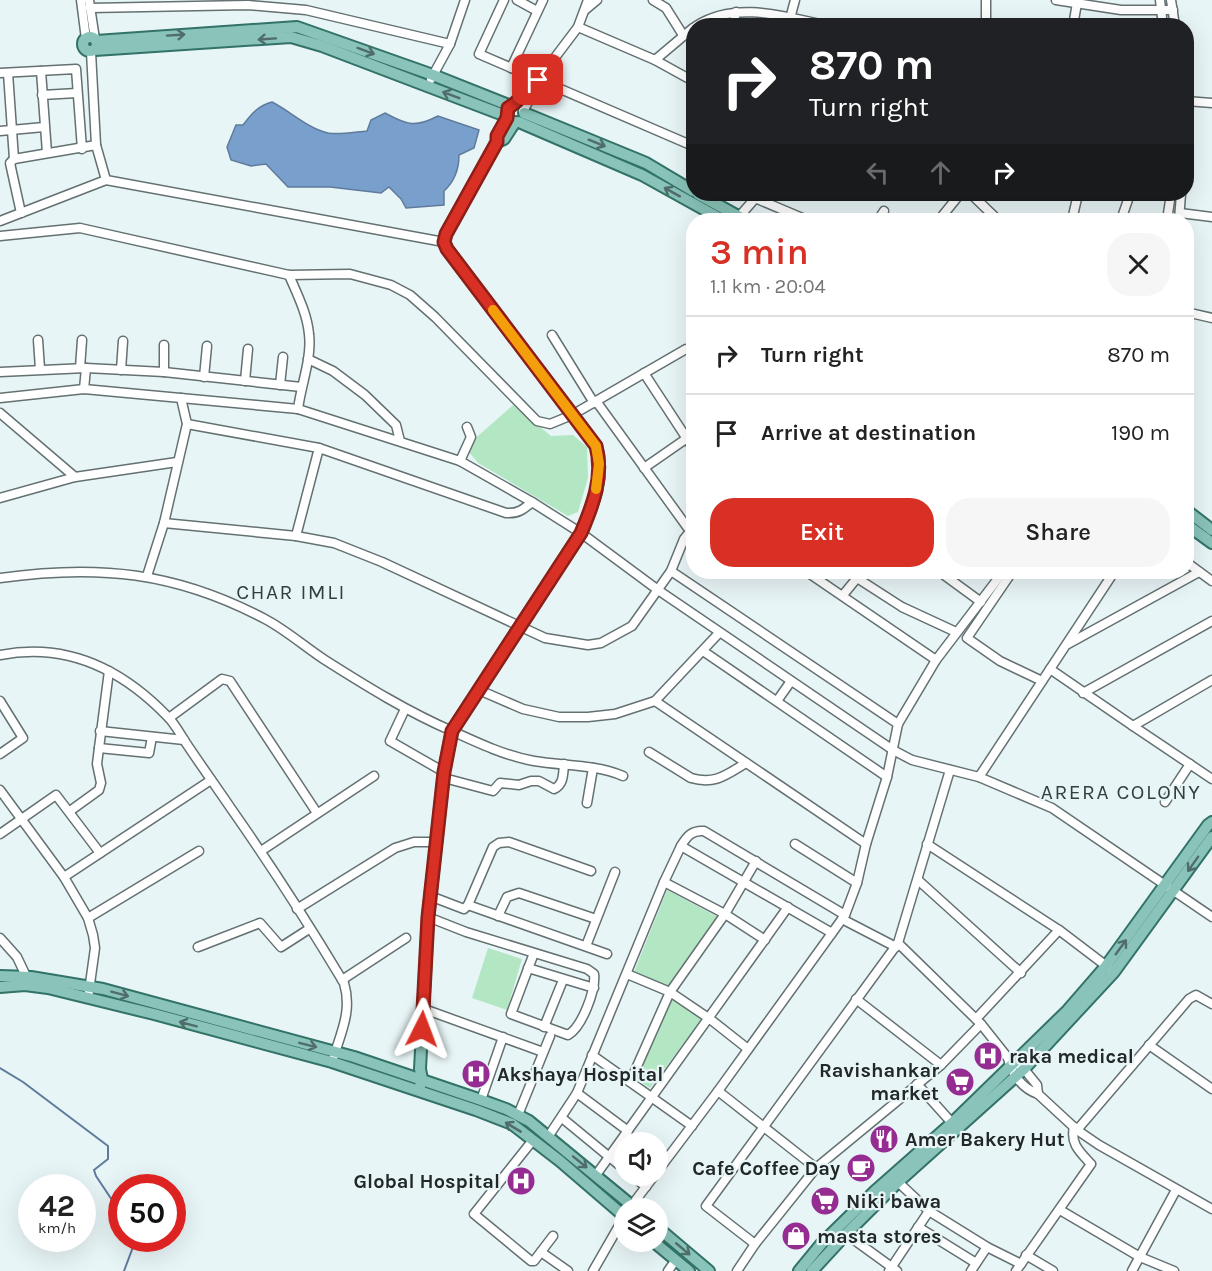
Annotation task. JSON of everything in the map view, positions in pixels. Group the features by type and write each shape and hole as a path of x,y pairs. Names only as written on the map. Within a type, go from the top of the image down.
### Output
{"main road":[{"path":"93,44 297,27 433,75 560,134 686,199"},
{"path":"93,44 291,38 322,46 428,87 515,114"},
{"path":"417,1080 424,1009 430,896 444,775 452,731 581,533 592,507 599,478 596,446 444,242 446,234 497,142 497,136 515,114"},
{"path":"560,134 646,164 686,186"},
{"path":"689,201 710,213"},
{"path":"710,201 730,213"},
{"path":"1194,516 1212,530"},
{"path":"1194,530 1212,543"},
{"path":"1170,888 1212,822"},
{"path":"812,1271 1110,969 1170,888 1212,837"},
{"path":"0,976 26,976 89,992 334,1057 481,1100 518,1115 596,1175 621,1198"},
{"path":"0,987 34,986 89,992"},
{"path":"799,1271 822,1243 875,1191 1015,1067"},
{"path":"417,1080 476,1110 512,1124 614,1208"},
{"path":"668,1236 709,1271"},
{"path":"666,1252 689,1271"}],"street":[{"path":"81,0 93,44"},
{"path":"428,87 450,44 465,0"},
{"path":"504,0 479,54 537,81 686,143"},
{"path":"517,0 537,11"},
{"path":"511,68 543,0"},
{"path":"515,114 530,86 537,81 578,27 588,0"},
{"path":"585,10 597,0"},
{"path":"653,0 666,8 683,34"},
{"path":"791,18 795,0"},
{"path":"986,0 986,18"},
{"path":"1056,0 1121,10 1173,10"},
{"path":"1119,0 1121,10"},
{"path":"1160,0 1162,18"},
{"path":"1171,0 1174,18"},
{"path":"1074,18 1077,3"},
{"path":"106,180 96,145 93,44 89,4 248,5 306,10 450,44"},
{"path":"713,18 757,10 779,18"},
{"path":"735,18 736,12"},
{"path":"578,27 655,60 686,77"},
{"path":"655,60 686,32"},
{"path":"14,159 13,130 4,73 76,69 82,149"},
{"path":"41,71 47,153"},
{"path":"42,95 77,93"},
{"path":"1194,101 1212,103"},
{"path":"0,130 44,127"},
{"path":"21,213 10,163 14,159 96,145"},
{"path":"0,221 106,180 444,242"},
{"path":"767,201 792,213"},
{"path":"945,213 954,201"},
{"path":"978,201 991,213"},
{"path":"1194,217 1212,217"},
{"path":"0,236 80,228 289,275 350,274 363,276 401,289 435,317 537,421 550,424 572,415 644,373 686,352"},
{"path":"289,275 306,315 310,336 298,409"},
{"path":"1194,314 1212,318"},
{"path":"552,335 595,402 686,523"},
{"path":"38,340 40,369"},
{"path":"82,340 84,389"},
{"path":"122,370 123,341"},
{"path":"164,372 165,345"},
{"path":"204,377 207,346"},
{"path":"245,381 248,349"},
{"path":"280,385 283,357"},
{"path":"308,359 333,371 365,395 396,426 400,441"},
{"path":"0,372 83,368 164,372 301,387"},
{"path":"644,373 686,431"},
{"path":"0,398 84,389 298,409 460,462 532,502 581,533 719,633 893,750 912,760 979,777 1052,808 1212,917"},
{"path":"147,576 164,523 187,424 181,398"},
{"path":"0,413 75,477"},
{"path":"187,424 319,448 506,513 522,510 532,502"},
{"path":"460,462 471,437 467,427"},
{"path":"644,468 686,440"},
{"path":"296,536 319,448"},
{"path":"0,498 75,477 177,462"},
{"path":"164,523 296,536 334,543 360,552 545,638 588,645 601,643 632,626 671,571 686,536"},
{"path":"1194,568 1212,581"},
{"path":"671,571 897,724"},
{"path":"0,578 34,573 120,572 147,576 216,595 267,620 324,659 405,709 452,731 510,755 592,768 623,776"},
{"path":"1194,575 1199,572"},
{"path":"818,579 936,660"},
{"path":"843,595 853,579"},
{"path":"861,579 902,607 956,632"},
{"path":"950,579 981,602"},
{"path":"668,1158 843,917 857,883 866,844 887,777 897,724 936,660 998,579"},
{"path":"1007,579 967,638 1000,661 1042,681"},
{"path":"979,777 1109,579"},
{"path":"1065,645 1186,579"},
{"path":"1083,693 1212,621"},
{"path":"479,690 523,709 559,717 615,714 655,700 719,633"},
{"path":"0,655 20,651 49,652 86,660 109,671 137,689 169,718 261,851 342,980 348,997 346,1017 334,1057"},
{"path":"703,651 887,777"},
{"path":"1050,669 1212,779"},
{"path":"70,811 99,790 101,786 97,764 109,671"},
{"path":"169,718 222,679 230,681 317,813"},
{"path":"1133,726 1212,680"},
{"path":"777,701 791,681"},
{"path":"655,700 866,844"},
{"path":"0,701 23,738 0,754"},
{"path":"405,709 390,741 444,775 493,791 500,783 516,785 531,781 542,782 554,789 562,781 564,764"},
{"path":"100,731 184,740"},
{"path":"99,748 149,753 152,737"},
{"path":"649,752 697,780 717,781 746,763"},
{"path":"1166,802 1190,764"},
{"path":"587,803 592,768"},
{"path":"755,1244 706,1206 762,1126 897,945 950,770"},
{"path":"261,851 374,776"},
{"path":"64,877 212,780"},
{"path":"0,790 64,877 88,918 95,948 89,992"},
{"path":"0,834 54,795 58,796 70,811 100,853"},
{"path":"548,1137 577,1094 664,882 681,846 696,830 704,831 756,861 843,917 897,945 978,1022 1015,1067 1037,1085 1038,1094 1076,1129 1099,1146 1212,1209"},
{"path":"297,909 395,848 414,842 436,842"},
{"path":"430,896 464,909 468,905 493,847 499,843 509,843 591,871"},
{"path":"795,844 857,883"},
{"path":"927,844 1059,930 1110,969"},
{"path":"681,846 832,933"},
{"path":"88,918 200,851"},
{"path":"630,1082 670,992 725,914 756,861"},
{"path":"586,946 615,872"},
{"path":"918,880 1021,973"},
{"path":"664,882 725,914 765,940"},
{"path":"498,916 507,897 519,892 596,919"},
{"path":"468,905 607,954"},
{"path":"596,1175 710,1019 788,907"},
{"path":"428,917 466,932 587,969 594,974 594,988 580,1022 568,1035 511,1014 534,953"},
{"path":"198,947 260,923 281,947 309,928"},
{"path":"737,1271 755,1244 816,1168 941,1065 1059,930"},
{"path":"0,938 17,957 26,976"},
{"path":"342,980 406,938"},
{"path":"528,968 594,988"},
{"path":"627,974 670,992 710,1019 748,1049"},
{"path":"544,1027 563,980"},
{"path":"898,1182 929,1211 1019,1269 1026,1255 1091,1164 1073,1141 1076,1129 1193,996 1198,996 1212,1004"},
{"path":"856,999 941,1065"},
{"path":"424,1009 543,1052"},
{"path":"518,1115 550,1036"},
{"path":"481,1100 503,1037"},
{"path":"1149,1045 1212,1089"},
{"path":"592,1055 692,1126"},
{"path":"917,1084 952,1123"},
{"path":"718,1091 816,1168"},
{"path":"577,1094 628,1131"},
{"path":"562,1118 614,1161"},
{"path":"533,1140 474,1214 530,1260 534,1260 553,1236"},
{"path":"638,1198 646,1186"},
{"path":"1132,1271 1176,1190"},
{"path":"1060,1210 1140,1257 1174,1271"},
{"path":"846,1234 893,1270 929,1211"},
{"path":"918,1227 974,1267 987,1247"},
{"path":"592,1271 614,1233"},
{"path":"541,1252 568,1271"},
{"path":"1026,1255 1053,1271"},
{"path":"668,1271 675,1260"}],"green space":[{"path":"513,405 551,436 573,435 587,447 588,478 578,512 568,516 478,463 469,452 470,443"},
{"path":"667,890 718,917 668,987 634,972"},
{"path":"488,948 522,959 507,1010 472,998"},
{"path":"672,999 702,1019 650,1088 637,1080"}],"water":[{"path":"272,102 320,131 328,133 367,131 371,120 385,113 411,124 438,116 479,130 474,148 459,155 456,174 444,191 444,205 406,208 389,187 381,193 330,187 288,187 266,164 251,166 231,160 227,147 236,125 243,125 256,110"}],"waterway":[{"path":"0,1068 23,1082 108,1146 108,1159 94,1170 108,1194"},
{"path":"124,1271 131,1252"}],"slow traffic":[{"path":"493,310 596,446 599,478 596,489"}],"place":[{"name":"raka medical","path":"988,1056"},
{"name":"Akshaya Hospital","path":"476,1074"},
{"name":"Ravishankar market","path":"960,1082"},
{"name":"Amer Bakery Hut","path":"884,1139"},
{"name":"Cafe Coffee Day","path":"861,1168"},
{"name":"Global Hospital","path":"521,1181"},
{"name":"Niki bawa","path":"825,1201"},
{"name":"masta stores","path":"796,1236"}],"district":[{"name":"CHAR IMLI","path":"291,592"},
{"name":"ARERA COLONY","path":"1121,792"}],"route":[{"path":"422,1029 428,917 444,772 452,731 581,533 592,507 599,478 596,446 444,242 446,234 497,142 497,136 507,118 508,108 515,105 530,86 538,80"}]}
